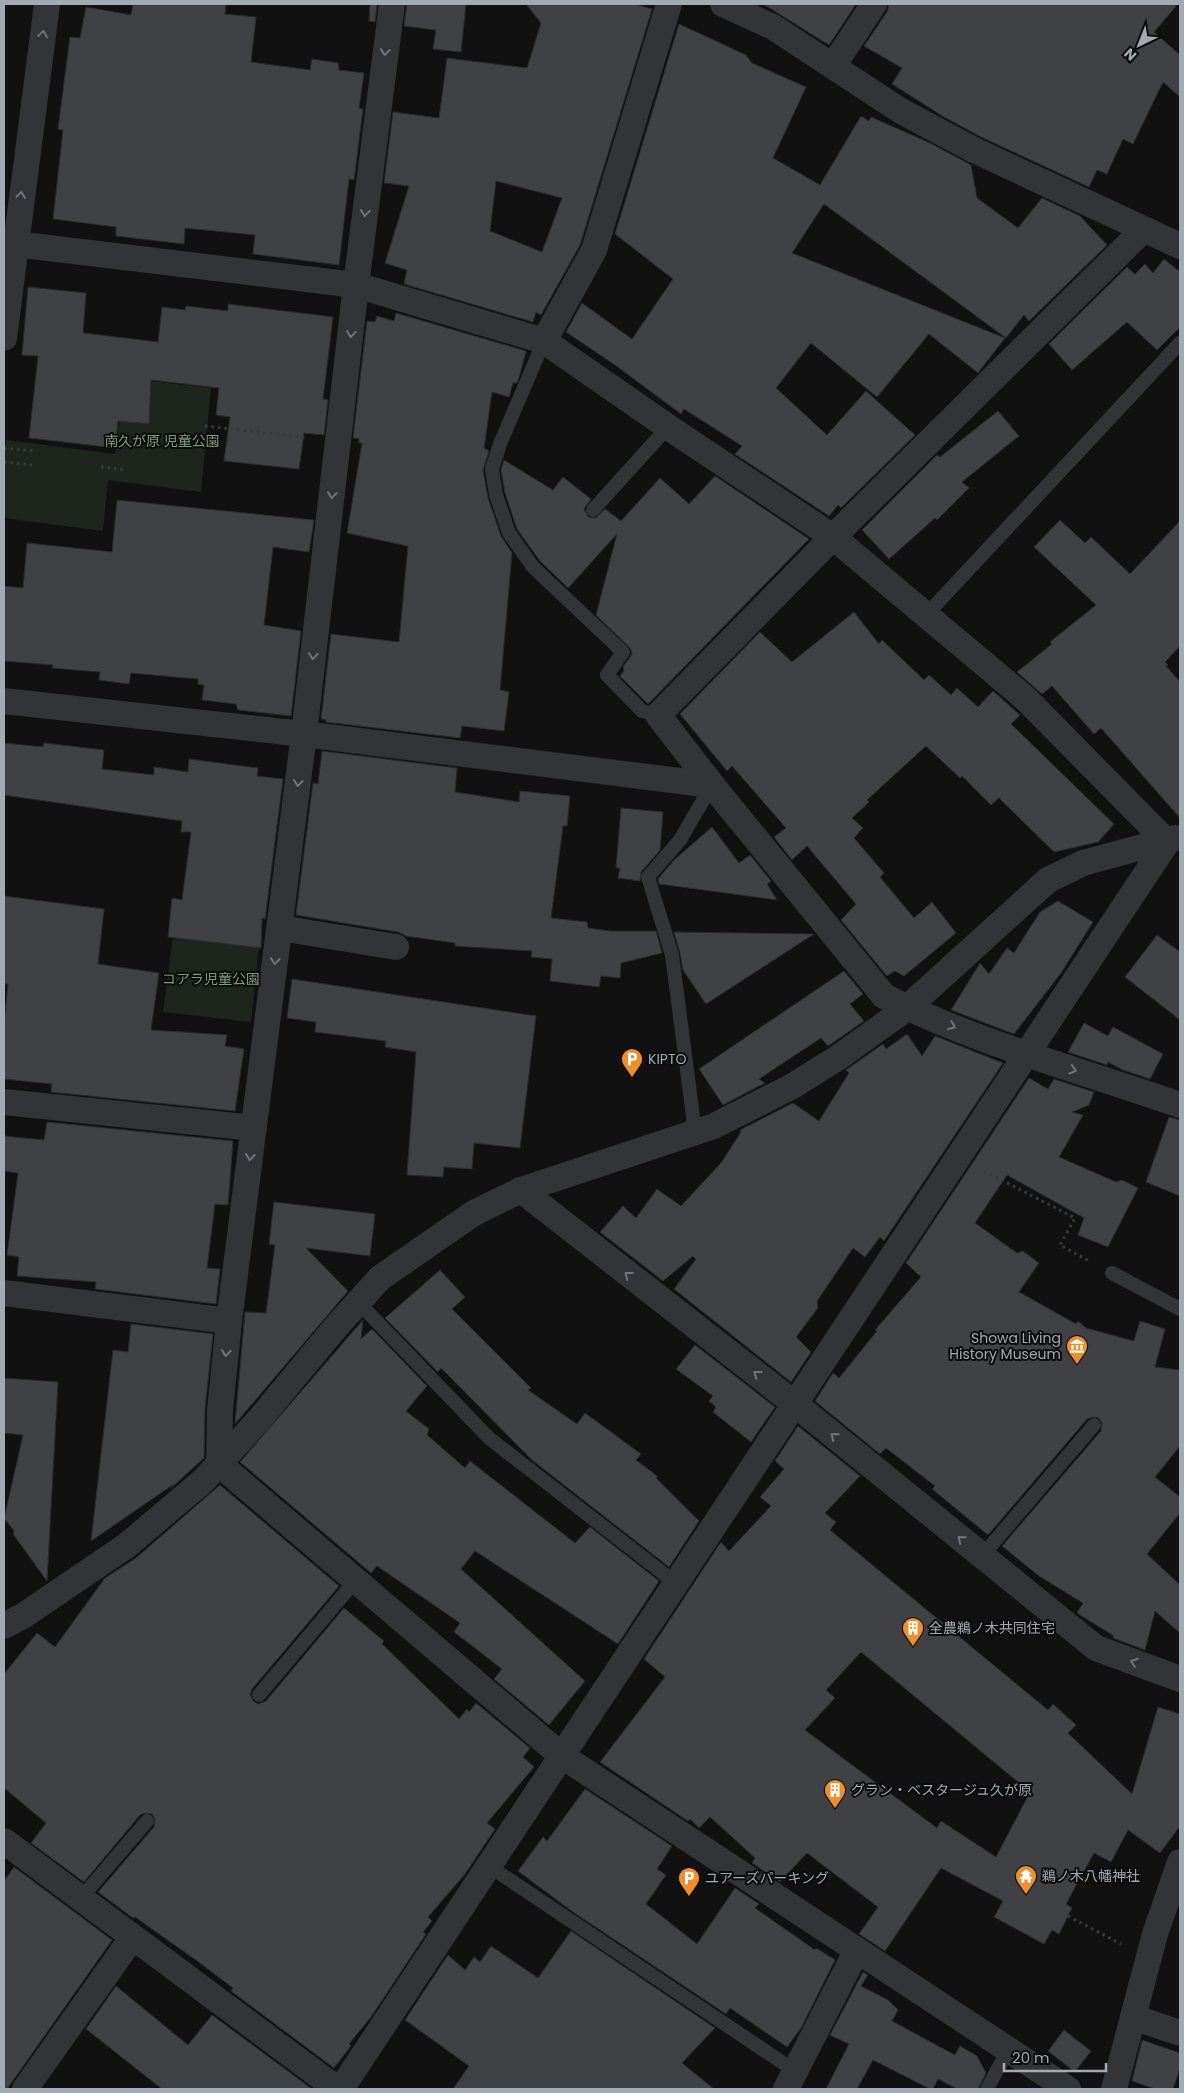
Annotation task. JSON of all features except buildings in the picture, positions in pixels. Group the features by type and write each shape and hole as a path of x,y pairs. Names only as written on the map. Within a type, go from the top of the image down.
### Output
{"street":[{"path":"4,338 47,4"},
{"path":"218,1464 220,1410 229,1321 280,928 356,285 392,4"},
{"path":"544,341 594,250 669,4"},
{"path":"724,4 773,27 901,111 974,150 1109,211 1143,230 1180,246"},
{"path":"833,66 874,4"},
{"path":"1143,230 833,537 658,715 712,785 884,996 907,1008 1027,1056 1180,1105"},
{"path":"15,244 356,285 544,341 668,427 833,537 1025,698 1174,839"},
{"path":"4,701 304,734 712,785"},
{"path":"4,1626 23,1616 126,1546 203,1481 258,1421 380,1278 474,1213 521,1190 714,1126 791,1087 838,1057 907,1008 1048,880 1083,863 1174,839"},
{"path":"341,2089 795,1404 1174,839"},
{"path":"280,928 396,947"},
{"path":"4,1102 254,1128"},
{"path":"521,1190 795,1404 1096,1648 1180,1679"},
{"path":"4,1293 229,1321"},
{"path":"218,1464 562,1756 1068,2089"},
{"path":"4,1841 337,2089"},
{"path":"1114,2089 1155,1934 1180,1862"},
{"path":"26,2089 132,1938"},
{"path":"791,2080 857,1950"},
{"path":"1132,2017 1180,2033"}],"lane":[{"path":"544,341 500,444 492,469 496,494 510,533 533,567 622,652 607,675 642,711 658,715"},
{"path":"927,614 1180,343"},
{"path":"593,510 668,427"},
{"path":"695,1132 672,955 648,878 680,840 712,785"},
{"path":"1112,1273 1180,1309"},
{"path":"358,1302 489,1438 677,1584"},
{"path":"982,1556 1094,1425"},
{"path":"260,1695 356,1580"},
{"path":"81,1898 147,1822"},
{"path":"489,1866 791,2080"},
{"path":"987,2089 1008,2050"}],"path":[{"path":"205,426 338,442"},
{"path":"4,448 35,451"},
{"path":"4,462 32,465"},
{"path":"101,468 127,470"},
{"path":"959,1158 1075,1218 1060,1245 1112,1273"},
{"path":"1068,1916 1149,1958"}],"green space":[{"name":"南久が原 児童公園","path":"125,378 211,388 201,492 108,480 103,531 4,518 4,456 6,440 115,454"},
{"name":"コアラ児童公園","path":"173,936 259,947 251,1022 163,1012"}],"place":[{"name":"KIPTO","path":"632,1078"},
{"name":"Showa Living History Museum","path":"1077,1365"},
{"name":"全農鵜ノ木共同住宅","path":"913,1647"},
{"name":"グラン・ベスタージュ久が原","path":"835,1809"},
{"name":"鵜ノ木八幡神社","path":"1026,1895"},
{"name":"ユアーズパーキング","path":"689,1897"}]}
